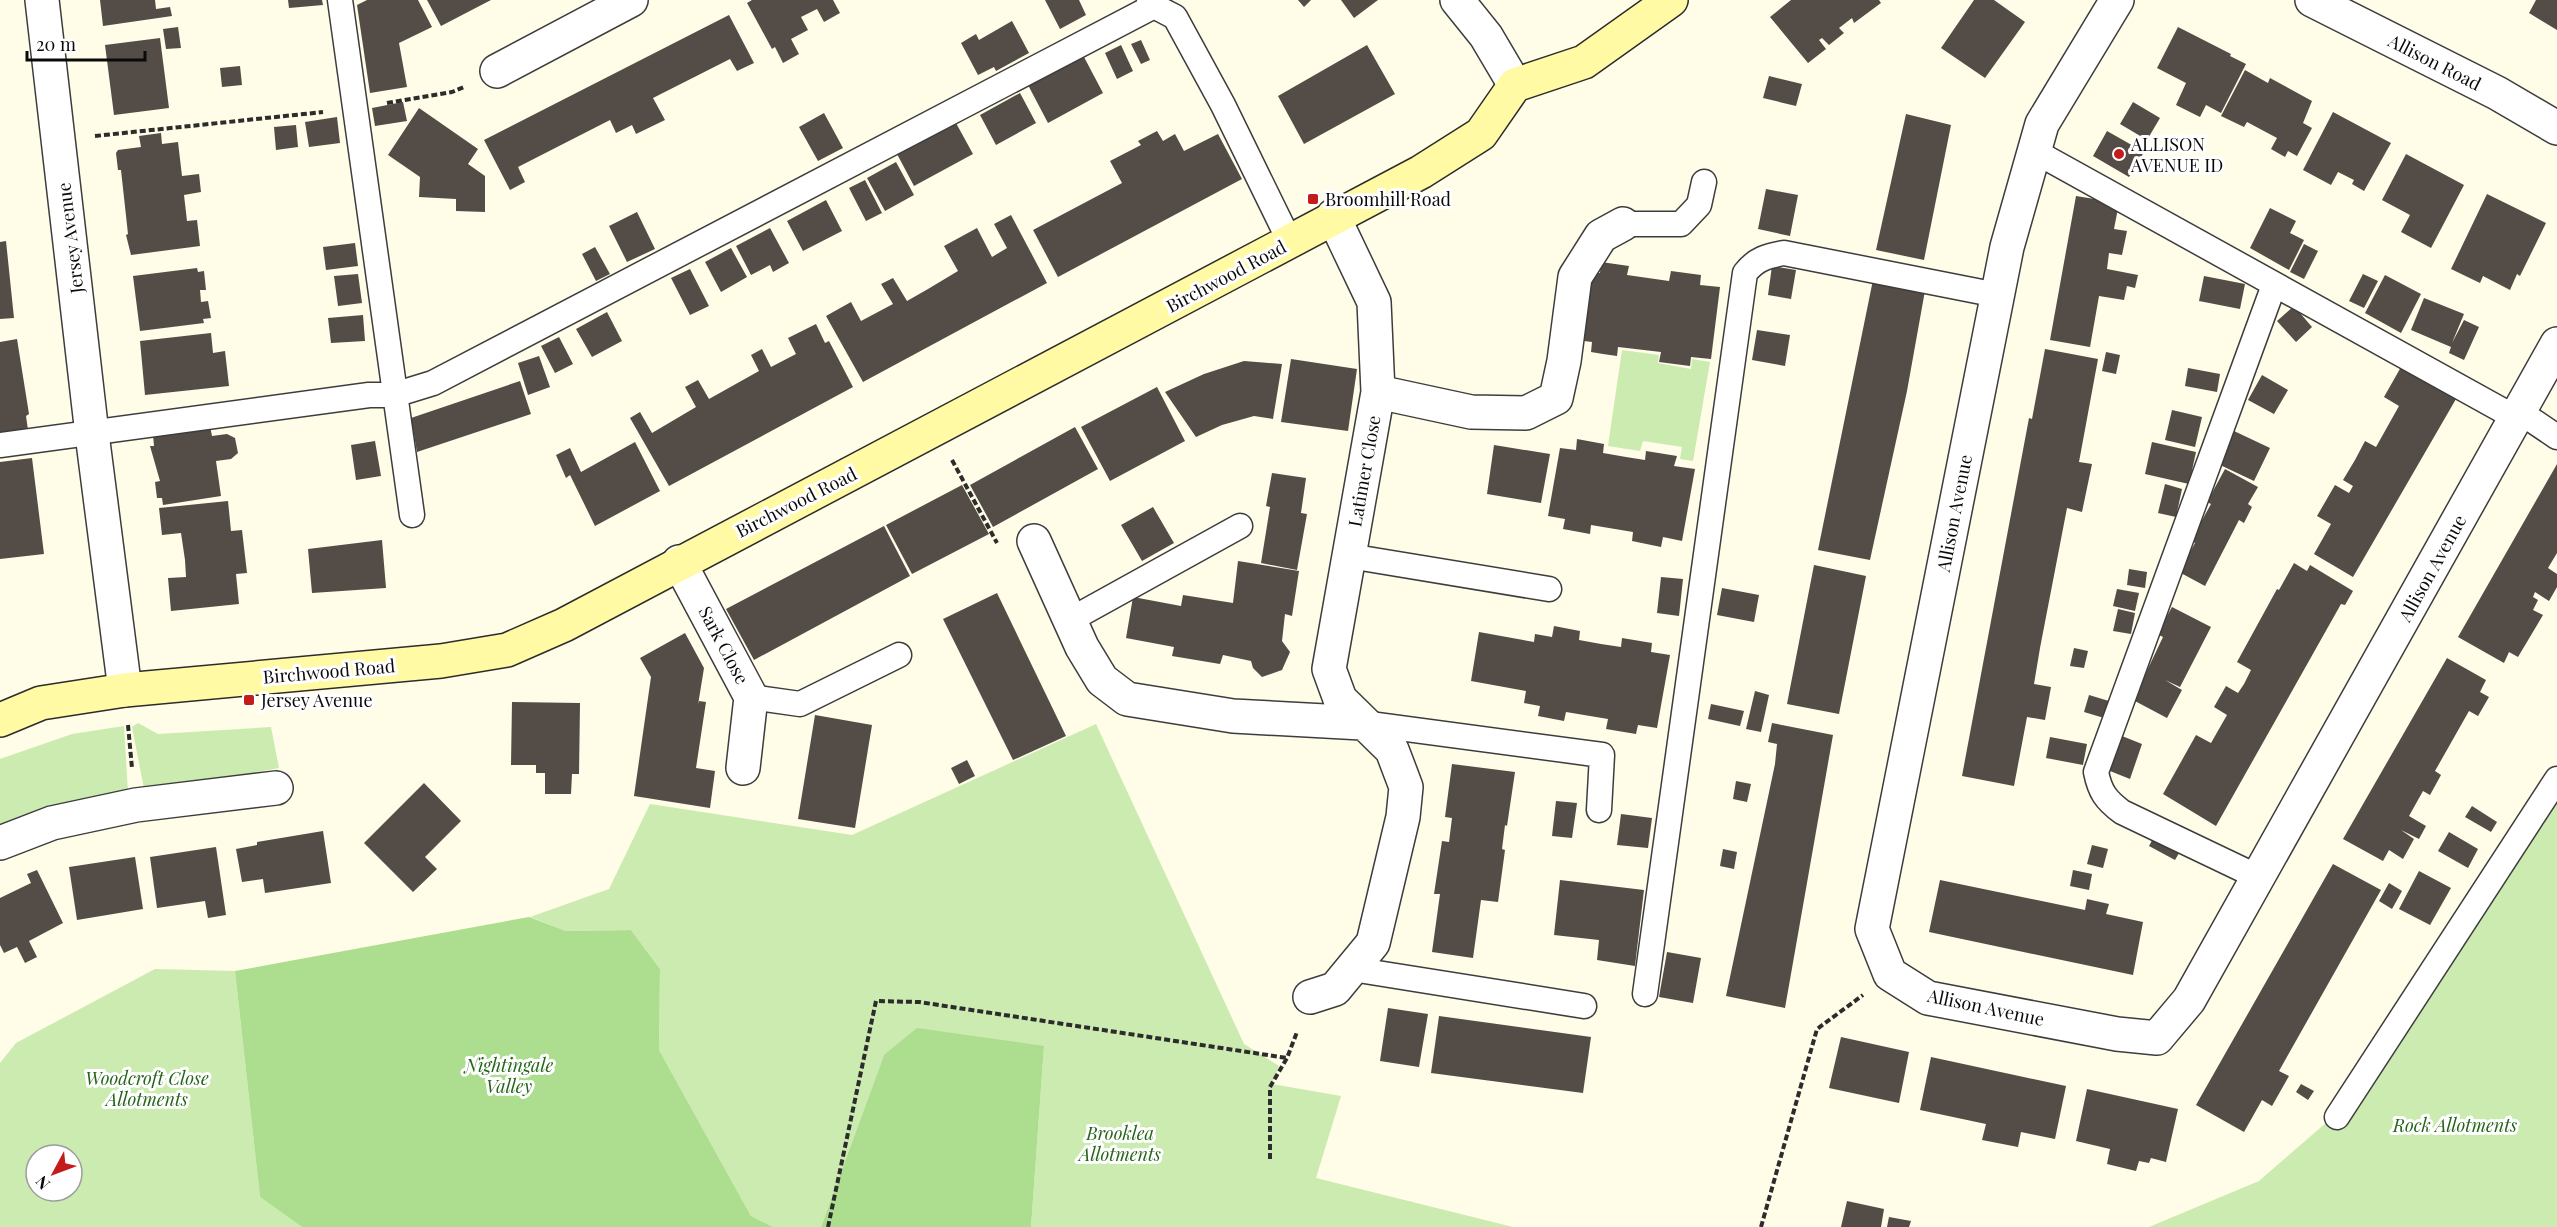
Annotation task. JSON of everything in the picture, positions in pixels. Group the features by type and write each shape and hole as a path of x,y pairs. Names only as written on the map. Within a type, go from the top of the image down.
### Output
{"street":[{"name":"Jersey Avenue","path":"42,0 92,434 125,690"},
{"path":"497,71 631,0"},
{"path":"1456,0 1486,36 1515,85 1584,62 1671,0"},
{"name":"Allison Avenue","path":"2117,0 2042,124 2007,247 1872,928 1890,974 1928,998 2117,1034 2157,1038 2189,1000 2557,344"},
{"name":"Allison Road","path":"2312,0 2497,93 2557,128"},
{"name":"Birchwood Road","path":"0,720 41,703 125,690 441,661 507,650 564,625 679,562 936,430 1290,242 1333,216 1421,172 1481,134 1515,85"},
{"name":"Latimer Close","path":"1310,997 1335,989 1373,943 1403,817 1406,787 1392,750 1340,699 1329,669 1378,392 1374,302 1333,216"},
{"path":"1378,392 1472,412 1526,413 1556,398 1564,361 1575,277 1601,236 1623,224"},
{"path":"1034,541 1070,620 1102,680 1127,699 1233,716 1362,723"},
{"name":"Sark Close","path":"679,562 751,697 744,768"},
{"path":"0,843 52,823 136,805 276,788"}],"lane":[{"path":"340,0 412,515"},
{"path":"0,445 369,396 394,395 433,383 1151,3 1175,17 1223,105 1290,242"},
{"path":"2034,151 2274,285 2557,437"},
{"path":"1623,224 1680,224 1700,205 1704,182"},
{"path":"1645,994 1745,273 1760,260 1784,253 1997,295"},
{"path":"2258,877 2122,812 2106,801 2099,790 2096,772 2274,285"},
{"path":"1070,620 1240,526"},
{"path":"1349,556 1550,589"},
{"path":"751,697 800,704 899,655"},
{"path":"1362,723 1602,755 1599,810"},
{"path":"2337,1117 2557,779"},
{"path":"1352,969 1584,1006"}],"path":[{"path":"58,140 355,109 453,92 497,71"},
{"path":"936,430 1003,554 1034,541"},
{"path":"125,690 136,805"},
{"path":"1761,1227 1817,1029 1890,974"},
{"path":"1270,1159 1270,1087 1287,1058 1310,997"},
{"path":"828,1227 876,1001 920,1002 1287,1058"}],"green space":[{"path":"1622,350 1659,355 1658,363 1691,369 1692,359 1710,362 1693,461 1680,459 1682,447 1643,441 1640,451 1608,446"},
{"path":"138,723 158,734 271,727 279,768 145,794 132,727"},
{"name":"Brooklea Allotments","path":"1096,724 1244,1044 1279,1066 1272,1084 1341,1096 1316,1178 1513,1227 1031,1227 1044,1046 884,1055 821,1227 773,1227 751,1216 659,1050 660,969 631,930 566,931 530,917 609,889 650,804 852,835"},
{"path":"124,726 128,793 62,804 0,826 0,759 72,734"},
{"name":"Rock Allotments","path":"2557,784 2557,1227 2149,1227 2259,1181 2342,1109"},
{"name":"Nightingale Valley","path":"529,917 566,931 631,930 660,969 659,1050 751,1216 773,1227 302,1227 260,1197 235,971"},
{"name":"Woodcroft Close Allotments","path":"155,969 235,971 260,1197 302,1227 0,1227 0,1063 16,1043"},
{"path":"917,1028 1044,1046 1031,1227 821,1227 884,1055"}],"building":[{"path":"100,0 155,0 156,9 170,7 172,16 103,26"},
{"path":"288,0 322,0 323,5 289,8"},
{"path":"367,0 418,0 432,27 399,43 407,87 370,93 357,5"},
{"path":"427,0 491,0 441,26"},
{"path":"752,0 833,0 840,13 824,22 817,9 801,17 808,30 791,39 799,54 783,63 775,47 772,49 747,3"},
{"path":"1045,0 1079,0 1086,15 1060,29"},
{"path":"1298,0 1311,0 1304,7"},
{"path":"1341,0 1378,0 1354,18"},
{"path":"1791,0 1879,0 1881,3 1854,23 1852,18 1839,28 1844,33 1829,45 1822,38 1819,40 1826,49 1808,63 1770,17"},
{"path":"1974,0 1994,0 2025,22 1985,78 1941,48"},
{"path":"2536,0 2557,0 2557,30 2529,13"},
{"path":"729,15 754,63 737,71 730,59 653,98 665,120 636,134 632,125 616,133 610,120 518,167 525,182 510,190 484,140"},
{"path":"1012,21 1029,53 996,71 994,67 978,75 961,43 976,34 979,40"},
{"path":"178,27 181,48 166,49 163,29"},
{"path":"2178,27 2246,64 2221,113 2206,105 2200,117 2176,105 2186,83 2157,68"},
{"path":"160,38 169,108 114,115 105,45"},
{"path":"1141,40 1150,60 1141,64 1131,44"},
{"path":"1121,45 1133,71 1117,79 1105,53"},
{"path":"1367,45 1395,94 1304,144 1278,96"},
{"path":"1084,57 1103,93 1048,123 1028,85"},
{"path":"240,66 242,85 222,87 220,68"},
{"path":"2245,70 2268,83 2270,78 2312,101 2303,123 2312,128 2297,156 2288,151 2285,157 2271,149 2277,138 2247,122 2244,127 2221,116"},
{"path":"1769,76 1802,84 1796,106 1763,98"},
{"path":"1020,93 1036,123 996,145 980,115"},
{"path":"403,102 407,121 375,126 372,108"},
{"path":"2133,102 2160,118 2147,140 2120,124"},
{"path":"419,108 478,149 468,164 485,176 485,212 456,211 456,199 419,197 420,177 388,155"},
{"path":"2333,112 2391,143 2364,191 2352,184 2354,180 2338,172 2331,185 2303,170"},
{"path":"824,113 843,148 818,161 799,127"},
{"path":"1906,114 1951,125 1924,260 1876,250"},
{"path":"337,117 340,143 309,147 305,122"},
{"path":"956,123 973,154 914,186 897,154"},
{"path":"296,125 298,147 276,150 274,127"},
{"path":"1157,131 1163,141 1175,134 1184,151 1218,134 1242,179 1058,277 1033,230 1122,183 1110,161 1141,145 1138,141"},
{"name":"ALLISON AVENUE ID","path":"2107,131 2144,152 2129,177 2093,156"},
{"path":"161,133 162,144 178,142 182,176 199,174 201,192 184,195 187,221 197,220 200,246 131,255 126,235 128,234 121,170 118,170 116,153 118,150 141,147 139,136"},
{"path":"2406,154 2464,185 2431,248 2401,232 2410,215 2382,200"},
{"path":"896,162 914,195 885,211 867,178"},
{"path":"865,180 882,213 866,221 849,188"},
{"path":"1766,189 1798,195 1790,236 1758,229"},
{"path":"2487,194 2546,223 2520,276 2517,274 2510,290 2483,276 2480,283 2451,269"},
{"path":"2076,196 2119,203 2114,229 2127,231 2122,255 2109,253 2107,269 2138,275 2135,288 2127,286 2124,300 2099,296 2090,347 2050,340"},
{"path":"826,200 842,231 803,251 787,221"},
{"path":"2270,208 2296,221 2290,233 2304,240 2289,270 2250,248"},
{"path":"637,212 655,249 627,262 609,226"},
{"path":"1011,215 1047,283 863,382 826,316 851,302 861,321 893,304 881,284 893,278 907,301 928,289 958,271 944,246 977,228 992,257 1007,248 994,224"},
{"path":"770,228 789,263 773,272 770,265 751,275 736,246"},
{"path":"6,241 14,318 0,319 0,242"},
{"path":"355,243 358,266 326,270 323,247"},
{"path":"2304,244 2318,251 2304,279 2290,272"},
{"path":"595,247 610,274 596,281 582,254"},
{"path":"731,248 747,277 721,292 705,262"},
{"path":"1601,262 1629,266 1627,275 1669,281 1671,271 1701,275 1700,285 1720,287 1711,359 1691,357 1690,366 1659,362 1661,352 1618,347 1617,356 1591,352 1592,342 1576,340 1584,271 1600,273"},
{"path":"1772,266 1796,270 1791,299 1768,295"},
{"path":"197,268 198,272 204,271 206,290 200,290 201,302 208,301 211,318 203,319 204,323 140,331 133,276"},
{"path":"690,269 709,306 690,315 671,278"},
{"path":"358,274 362,303 338,306 334,276"},
{"path":"2363,274 2378,281 2364,308 2349,301"},
{"path":"1874,275 1926,285 1907,391 1870,560 1818,550"},
{"path":"2385,275 2421,294 2401,333 2365,313"},
{"path":"2204,276 2245,284 2240,309 2199,301"},
{"path":"2424,298 2464,314 2452,343 2464,320 2479,327 2464,360 2449,353 2451,347 2411,330"},
{"path":"2294,306 2312,327 2296,342 2277,321"},
{"path":"607,312 622,341 592,357 576,329"},
{"path":"363,315 365,341 331,343 328,318"},
{"path":"816,324 825,343 829,341 853,387 669,486 630,418 640,412 652,433 696,407 685,387 698,380 709,399 759,371 751,355 762,349 771,367 796,354 788,338"},
{"path":"1757,330 1790,335 1785,366 1752,360"},
{"path":"211,333 213,353 225,351 229,386 145,395 140,341"},
{"path":"559,337 573,364 555,373 541,346"},
{"path":"17,339 29,414 26,416 28,430 0,434 0,342"},
{"path":"2045,349 2098,359 2079,462 2092,464 2082,512 2067,508 2040,648 2034,684 2051,687 2045,720 2027,717 2014,786 1962,776 2029,418 2032,419"},
{"path":"2106,352 2120,355 2116,374 2102,371"},
{"path":"539,356 550,387 528,395 518,363"},
{"path":"1291,359 1357,369 1348,431 1281,422"},
{"path":"1244,361 1282,364 1273,419 1254,416 1222,425 1196,437 1165,392 1204,374"},
{"path":"2401,367 2456,399 2353,577 2314,554 2331,524 2317,516 2335,485 2349,493 2353,486 2343,480 2365,441 2376,447 2399,406 2384,397"},
{"path":"2188,368 2220,374 2217,392 2185,386"},
{"path":"2262,375 2288,390 2274,414 2248,400"},
{"path":"520,381 531,414 417,452 411,418"},
{"path":"1157,387 1185,441 1110,481 1081,427"},
{"path":"2172,410 2202,417 2195,447 2165,440"},
{"path":"210,426 212,436 227,434 235,438 238,453 231,459 216,461 221,496 163,505 162,498 157,498 155,482 160,481 150,446 154,446 153,435"},
{"path":"1075,427 1098,469 993,527 970,485"},
{"path":"2234,431 2270,448 2254,481 2218,464"},
{"path":"1577,439 1604,444 1603,453 1626,457 1645,460 1646,451 1677,456 1674,466 1695,469 1682,541 1663,537 1661,547 1632,541 1633,532 1591,525 1590,534 1563,529 1565,519 1548,516 1560,448 1576,450"},
{"path":"375,441 381,476 356,480 351,445"},
{"path":"635,442 660,491 595,526 570,475 566,478 556,455 570,448 581,472"},
{"path":"2152,442 2196,452 2189,484 2145,474"},
{"path":"1494,445 1550,454 1541,503 1487,494"},
{"path":"32,458 44,554 0,559 0,462"},
{"path":"2557,464 2557,553 2548,568 2557,574 2557,587 2549,601 2535,592 2533,597 2538,600 2533,610 2543,615 2518,657 2509,652 2504,663 2458,637"},
{"path":"2225,469 2258,487 2248,504 2252,507 2244,523 2239,520 2205,586 2179,572 2195,543 2191,540 2211,504 2207,502"},
{"path":"1272,473 1306,478 1301,513 1307,514 1297,570 1261,563 1270,507 1266,506"},
{"path":"2165,484 2182,489 2176,517 2158,513"},
{"path":"962,485 989,534 912,574 886,525"},
{"path":"228,501 231,531 242,530 247,573 236,574 239,604 171,611 168,578 186,577 185,560 181,533 162,535 159,508"},
{"path":"1153,507 1174,543 1142,561 1121,525"},
{"path":"884,526 910,576 754,660 726,609"},
{"path":"382,540 386,588 312,593 308,549"},
{"path":"1238,561 1299,571 1292,616 1285,614 1282,641 1290,652 1282,670 1262,677 1253,668 1251,661 1223,655 1220,664 1172,656 1174,647 1126,638 1133,597 1181,606 1183,595 1233,603"},
{"path":"2294,563 2307,571 2310,565 2353,591 2345,605 2341,604 2216,826 2163,794 2196,735 2211,743 2227,715 2214,707 2226,686 2238,693 2244,684 2251,670 2237,662"},
{"path":"1814,565 1866,576 1839,714 1787,704"},
{"path":"2129,569 2147,572 2145,588 2127,585"},
{"path":"1661,577 1683,579 1679,616 1657,613"},
{"path":"1722,588 1759,595 1754,622 1717,615"},
{"path":"2117,589 2139,593 2135,611 2113,606"},
{"path":"997,593 1066,736 1013,760 943,619"},
{"path":"2172,607 2211,627 2180,687 2165,680 2182,690 2167,718 2133,700 2163,637 2157,634"},
{"path":"2118,609 2135,613 2131,634 2113,631"},
{"path":"1554,626 1580,631 1579,640 1621,647 1622,638 1652,643 1651,652 1670,655 1657,728 1638,725 1636,734 1606,729 1608,719 1566,712 1564,721 1538,716 1540,706 1524,703 1526,691 1471,681 1479,632 1534,642 1535,634 1552,637"},
{"path":"685,633 704,668 698,705 699,701 706,702 696,768 715,771 710,808 634,796 651,677 640,658"},
{"path":"2074,648 2088,651 2084,668 2070,666"},
{"path":"2447,658 2486,680 2480,692 2489,697 2478,716 2469,711 2435,771 2441,775 2430,795 2423,791 2409,816 2426,826 2419,839 2401,830 2414,839 2403,859 2389,850 2383,861 2343,839"},
{"path":"1755,691 1769,695 1761,732 1746,729"},
{"path":"2089,695 2109,701 2104,718 2084,712"},
{"path":"512,702 580,703 579,774 572,774 571,794 545,794 545,773 536,773 536,765 511,765"},
{"path":"1711,704 1744,711 1740,726 1708,719"},
{"path":"815,715 872,725 855,828 798,819"},
{"path":"1772,723 1833,735 1785,1008 1726,996 1775,764 1777,744 1768,742"},
{"path":"2122,736 2142,744 2130,779 2110,771"},
{"path":"2050,737 2087,744 2083,765 2046,758"},
{"path":"967,760 975,776 959,784 951,768"},
{"path":"1452,764 1515,772 1507,826 1505,825 1502,849 1505,850 1498,902 1481,900 1473,958 1432,952 1440,894 1434,894 1442,841 1449,842 1452,818 1445,817"},
{"path":"1736,781 1751,784 1747,802 1733,799"},
{"path":"424,783 461,821 425,857 437,869 413,892 364,843"},
{"path":"1556,801 1577,803 1572,838 1552,836"},
{"path":"2472,806 2497,822 2491,832 2465,817"},
{"path":"1621,814 1652,818 1648,848 1617,845"},
{"path":"323,831 331,883 265,893 263,879 242,882 236,849 257,845 257,842"},
{"path":"2449,832 2478,849 2468,868 2438,851"},
{"path":"2156,833 2182,848 2175,860 2149,846"},
{"path":"2092,845 2108,849 2103,868 2087,864"},
{"path":"216,847 226,915 208,918 205,901 157,908 150,857"},
{"path":"1723,849 1737,852 1734,869 1720,866"},
{"path":"135,857 143,909 77,920 69,867"},
{"path":"2333,864 2381,890 2279,1071 2289,1076 2272,1106 2262,1100 2244,1132 2196,1105"},
{"path":"37,870 63,923 29,941 37,957 25,963 17,947 4,953 0,945 0,898 31,883 27,874"},
{"path":"2073,870 2092,874 2089,890 2070,886"},
{"path":"2419,871 2451,888 2430,925 2399,909"},
{"path":"1560,880 1644,890 1635,966 1597,960 1599,940 1554,935"},
{"path":"1940,880 2085,910 2087,899 2109,904 2106,914 2143,922 2133,975 1929,932"},
{"path":"2389,883 2402,891 2392,909 2379,901"},
{"path":"1667,952 1701,958 1693,1003 1659,997"},
{"path":"1388,1008 1428,1014 1419,1067 1380,1061"},
{"path":"1439,1016 1591,1037 1583,1093 1431,1073"},
{"path":"1841,1037 1909,1052 1899,1103 1829,1088"},
{"path":"1931,1057 2066,1086 2055,1139 2021,1132 2018,1147 1982,1140 1986,1124 1920,1110"},
{"path":"2301,1084 2314,1091 2308,1100 2296,1092"},
{"path":"2087,1089 2178,1109 2166,1162 2151,1158 2149,1163 2139,1161 2136,1171 2107,1164 2110,1149 2076,1141"},
{"path":"1847,1201 1884,1209 1881,1227 1841,1227"},
{"path":"1889,1217 1911,1221 1909,1227 1887,1227"}],"place":[{"name":"ALLISON AVENUE ID","path":"2119,154"},
{"name":"Broomhill Road","path":"1313,199"},
{"name":"Jersey Avenue","path":"249,700"}]}
